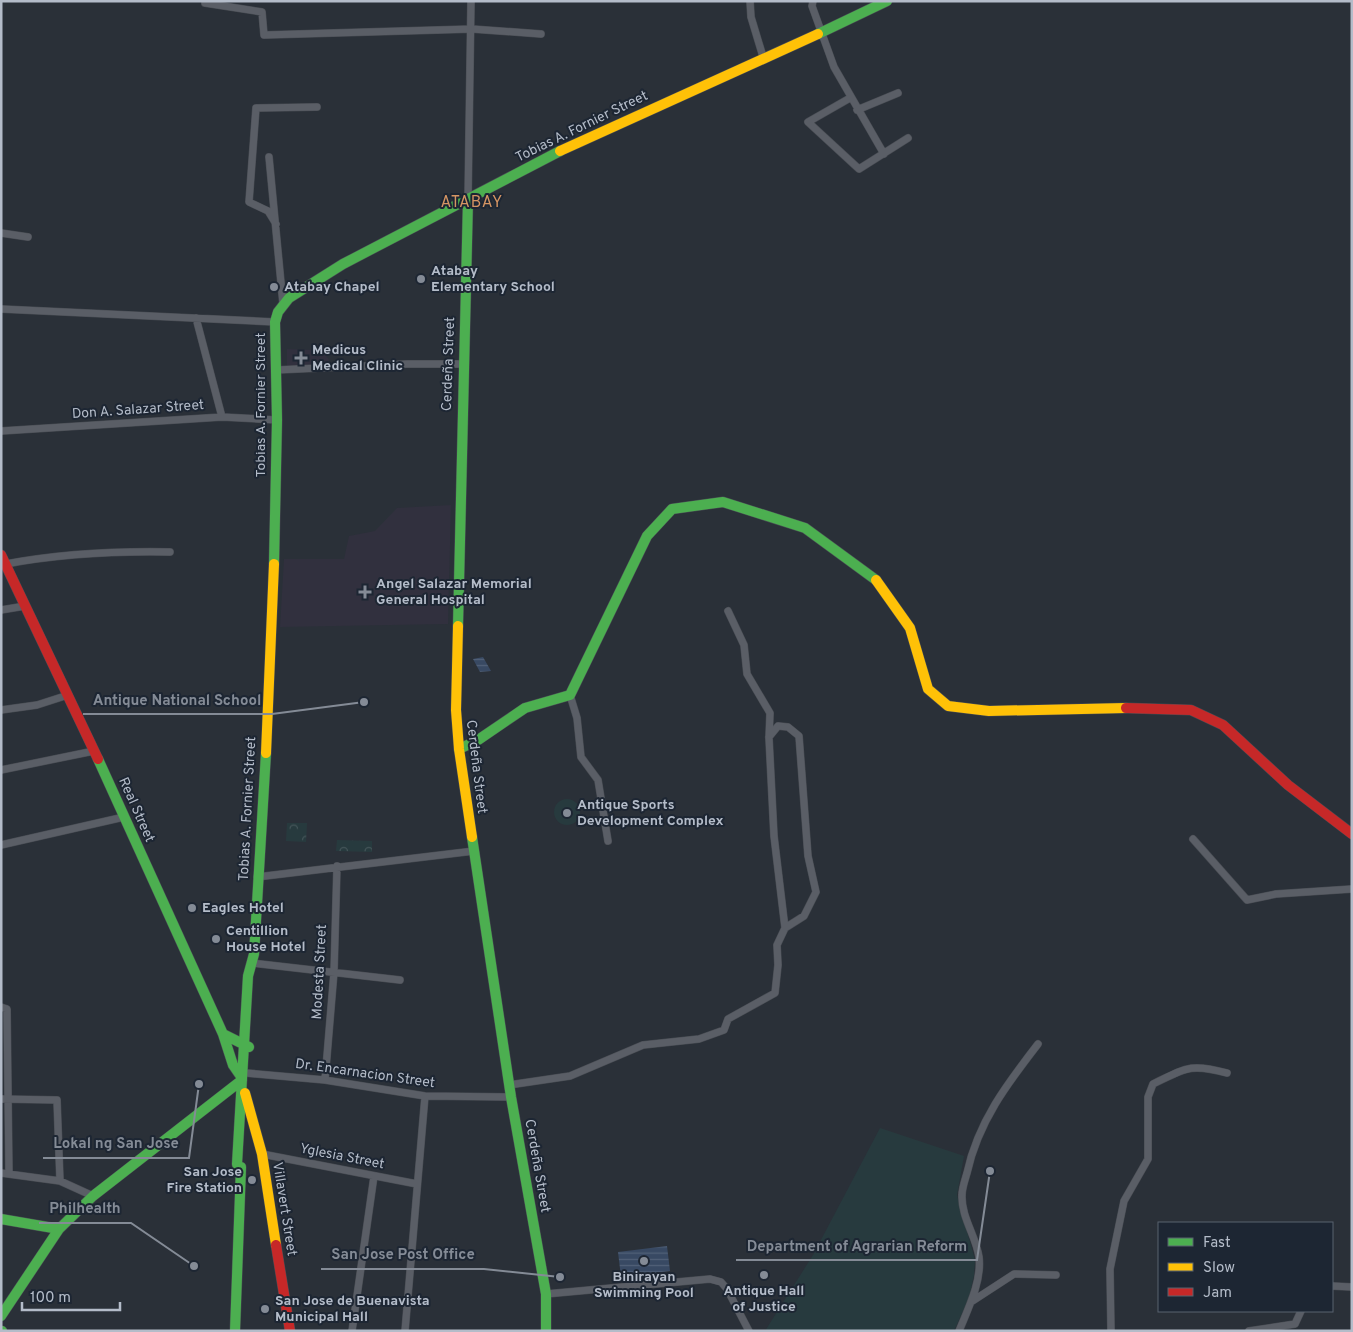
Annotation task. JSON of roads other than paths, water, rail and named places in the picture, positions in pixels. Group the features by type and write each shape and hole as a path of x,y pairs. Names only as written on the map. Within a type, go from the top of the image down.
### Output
{"main road":[{"name":"Tobias A. Fornier Street","path":"240,1173 238,1164 243,1077 254,974 252,963 272,634 277,420 275,322 283,304 298,291 343,264 548,157 764,60 886,1"},
{"name":"Cerdeña Street","path":"468,200 456,710 458,749 509,1085 546,1294 546,1331"},
{"path":"458,749 478,740 525,708 570,695 648,536 672,509 724,502 744,506 806,528 874,580 910,628 928,689 948,706 989,711 1109,708 1191,710 1223,725 1288,785 1352,834"},
{"name":"Real Street","path":"3,560 94,751 223,1034 233,1065 243,1077"},
{"path":"223,1034 246,1046"},
{"name":"Tobias A. Fornier Street","path":"235,1331 240,1173 245,1093 243,1077"},
{"path":"1,1316 59,1229 93,1196 243,1077"},
{"name":"Villavert Street","path":"245,1093 262,1154 290,1331"},
{"path":"1,1219 59,1229"}],"street":[{"path":"468,200 471,1"},
{"path":"750,1 751,17 764,60"},
{"path":"813,1 812,6 834,66 850,98 884,154"},
{"path":"205,3 262,12 264,35 472,29 541,34"},
{"path":"857,110 898,93"},
{"path":"850,98 808,122 859,170 908,138"},
{"path":"276,224 268,211 249,202 256,108 317,107"},
{"path":"269,157 283,304"},
{"path":"1,233 28,237"},
{"path":"1,308 275,322"},
{"path":"196,318 222,417"},
{"path":"276,370 463,364"},
{"name":"Don A. Salazar Street","path":"1,431 222,417 277,420"},
{"path":"3,560 134,551 170,552"},
{"path":"1,610 26,606"},
{"path":"509,1085 570,1076 643,1046 699,1039 724,1030 728,1019 774,993 778,965 777,945 785,928 774,836 769,738 770,714 748,674 744,645 728,611"},
{"path":"1,710 37,706 68,695"},
{"path":"570,695 578,718 581,756 598,780 608,841"},
{"path":"769,738 778,726 788,727 799,736 808,856 816,892 804,916 785,928"},
{"path":"1,770 94,751"},
{"path":"1,845 124,817"},
{"path":"1193,838 1247,900 1276,894 1352,889"},
{"path":"257,877 337,866 474,852"},
{"name":"Modesta Street","path":"324,1080 334,972 337,866"},
{"path":"252,963 400,980"},
{"path":"1,1007 7,1009 5,1174 60,1180 93,1196"},
{"path":"960,1331 971,1302 979,1258 965,1218 962,1195 971,1153 982,1125 1000,1093 1038,1044"},
{"path":"1111,1331 1110,1269 1124,1201 1148,1158 1148,1097 1153,1084 1187,1067 1203,1066 1228,1072"},
{"name":"Dr. Encarnacion Street","path":"243,1077 324,1080 425,1096 511,1097"},
{"path":"405,1331 425,1096"},
{"path":"5,1099 57,1100 60,1180"},
{"name":"Yglesia Street","path":"262,1154 417,1184"},
{"path":"352,1331 374,1176"},
{"path":"971,1302 1014,1274 1056,1275"},
{"path":"546,1294 710,1279 721,1282 727,1289 749,1331"},
{"path":"1333,1286 1352,1287"},
{"path":"1249,1331 1295,1324 1301,1312"}],"water":[{"path":"483,657 491,671 480,672 473,659"},
{"name":"Binirayan Swimming Pool","path":"667,1246 670,1271 621,1277 618,1252"}],"place":[{"name":"Atabay Elementary School","path":"421,279"},
{"name":"Atabay Chapel","path":"274,287"},
{"name":"Medicus Medical Clinic","path":"301,358"},
{"name":"Angel Salazar Memorial General Hospital","path":"365,592"},
{"name":"Antique National School","path":"364,702"},
{"name":"Antique Sports Development Complex","path":"567,813"},
{"name":"Eagles Hotel","path":"192,908"},
{"name":"Centillion House Hotel","path":"216,939"},
{"name":"Lokal ng San Jose","path":"199,1084"},
{"name":"Department of Agrarian Reform","path":"990,1171"},
{"name":"San Jose Fire Station","path":"252,1180"},
{"name":"Binirayan Swimming Pool","path":"644,1261"},
{"name":"Philhealth","path":"194,1266"},
{"name":"Antique Hall of Justice","path":"764,1275"},
{"name":"San Jose Post Office","path":"560,1277"},
{"name":"San Jose de Buenavista Municipal Hall","path":"265,1309"}],"district":[{"name":"ATABAY","path":"472,203"}]}
